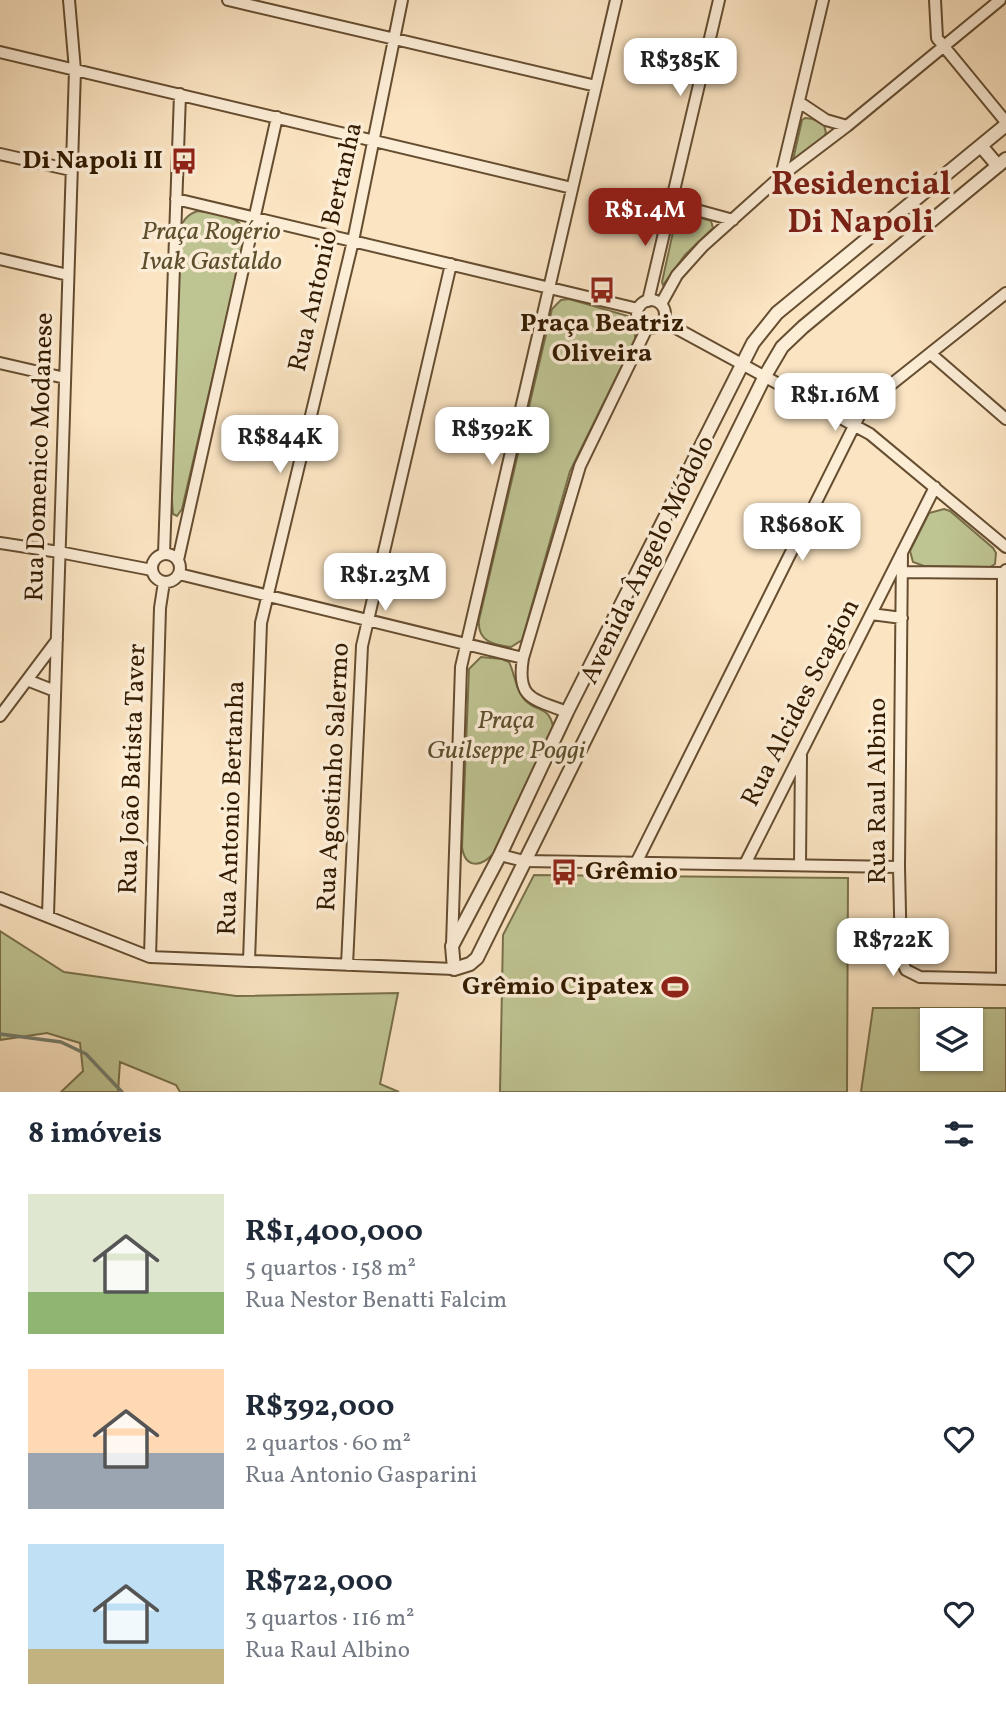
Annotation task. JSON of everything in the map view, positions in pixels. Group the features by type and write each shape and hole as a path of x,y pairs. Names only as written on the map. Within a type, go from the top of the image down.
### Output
{"street":[{"name":"Rua Domenico Modanese","path":"48,915 75,70 69,0"},
{"path":"228,0 596,86"},
{"name":"Rua Antonio Bertanha","path":"249,961 261,623 353,241 402,0"},
{"path":"0,898 150,957 454,969 452,946 461,667 616,0"},
{"path":"638,309 648,301 719,0"},
{"path":"782,176 822,0"},
{"path":"935,0 937,38 1006,123"},
{"path":"661,304 690,259 782,176 1000,0"},
{"path":"0,52 572,188"},
{"path":"164,554 180,94"},
{"path":"799,102 826,120 847,126"},
{"path":"178,560 172,555 164,554 153,562 152,570 156,578 164,582 173,581 179,574 178,560 277,117"},
{"name":"Avenida Ângelo Módolo","path":"452,946 500,855 567,712 741,364 762,329 777,313 1006,123"},
{"path":"981,146 1002,163"},
{"path":"0,154 71,170"},
{"name":"Avenida Ângelo Módolo","path":"454,969 470,964 477,958 765,376 791,337 1002,163"},
{"path":"176,199 638,309"},
{"path":"671,203 733,220"},
{"path":"0,259 68,275"},
{"name":"Rua Agostinho Salermo","path":"347,965 362,646 451,264"},
{"path":"636,863 864,406 1006,293"},
{"path":"648,301 661,304"},
{"path":"638,309 640,323 648,328 656,327 663,321 665,312 661,304"},
{"path":"663,321 870,434 1006,547"},
{"path":"567,712 534,700 526,692 521,682 523,658 580,467 648,328"},
{"path":"931,354 1006,419"},
{"path":"0,363 65,378"},
{"name":"Rua Alcides Scagion","path":"745,864 935,487"},
{"path":"165,520 187,520"},
{"path":"0,554 4,543 152,570"},
{"name":"Rua Raul Albino","path":"902,552 899,867 901,959 906,970 920,977 1004,979"},
{"path":"902,572 1005,571 1004,979"},
{"path":"179,574 523,658"},
{"name":"Rua João Batista Taver","path":"150,957 160,608 164,582"},
{"path":"871,614 902,618"},
{"path":"0,716 57,640"},
{"path":"27,680 55,691"},
{"path":"800,865 801,752"},
{"path":"500,855 524,861 899,867"}],"green space":[{"path":"805,118 824,125 826,133 793,160 802,120"},
{"name":"Praça Rogério Ivak Gastaldo","path":"198,211 233,219 243,227 246,234 182,509 177,516 173,514 171,489 180,231 186,218"},
{"path":"681,212 711,221 713,228 685,255 663,285 677,214"},
{"path":"569,299 628,316 635,327 635,339 570,471 522,640 511,647 504,646 492,643 484,637 479,620 552,309 561,300"},
{"path":"944,509 950,511 993,548 996,553 995,564 990,567 924,566 913,562 910,551 929,513"},
{"name":"Praça Guilseppe Poggi","path":"481,657 509,662 522,696 529,704 545,712 553,726 493,854 483,862 474,864 466,859 462,847 469,669"},
{"name":"Grêmio Cipatex","path":"534,875 848,878 847,1092 500,1092 503,935"},
{"path":"0,931 64,972 236,996 398,993 380,1084 399,1092 180,1092 176,1085 120,1062 118,1092 61,1092 83,1071 80,1043 47,1033 0,1040"},
{"path":"873,1008 920,1008 920,1071 983,1071 983,1008 1006,1008 1006,1092 861,1092"}],"waterway":[{"path":"0,1034 61,1042 86,1054 122,1092"}],"place":[{"name":"Di Napoli II","path":"184,161"},
{"name":"Praça Beatriz Oliveira","path":"602,290"},
{"name":"Grêmio","path":"564,872"},
{"name":"Grêmio Cipatex","path":"675,987"}],"district":[{"name":"Residencial Di Napoli","path":"861,205"}]}
